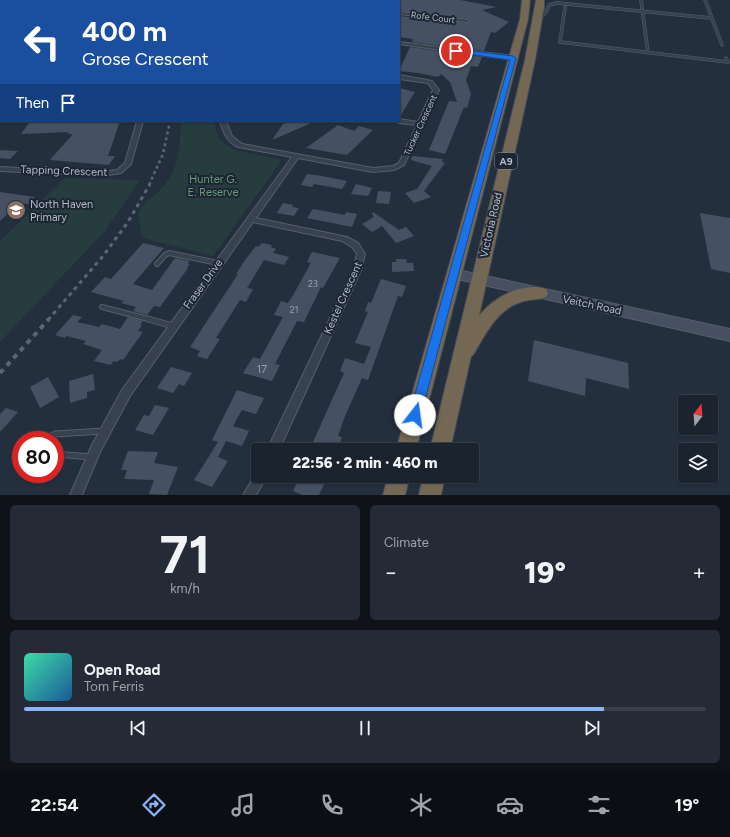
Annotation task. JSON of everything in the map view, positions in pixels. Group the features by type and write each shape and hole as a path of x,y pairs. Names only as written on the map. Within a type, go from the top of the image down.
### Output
{"highway":[{"name":"Victoria Road","path":"442,443 478,280 530,60 540,0"},
{"name":"Victoria Road","path":"408,443 529,1"},
{"path":"461,361 490,314 499,306 518,296 540,293"},
{"path":"394,495 397,483"},
{"path":"430,495 433,483"}],"street":[{"name":"Rofe Court","path":"400,13 467,21"},
{"path":"400,43 513,58"},
{"name":"Tucker Crescent","path":"296,156 373,170 394,168 402,164 436,90 430,82 400,77"},
{"path":"400,121 420,124"},
{"name":"Tapping Crescent","path":"0,168 101,174 119,172 128,164 140,122"},
{"path":"223,122 226,132 232,142 236,144 296,156"},
{"name":"Fraser Drive","path":"76,495 106,430 126,393 296,156"},
{"name":"Kestel Crescent","path":"250,219 344,239 352,242 361,254 357,270 276,443"},
{"name":"Veitch Road","path":"454,274 730,335"},
{"path":"249,495 257,483"}],"lane":[{"path":"552,0 711,18"},
{"path":"641,0 648,52"},
{"path":"705,0 722,45"},
{"path":"538,19 546,12 547,6 551,3 597,6"},
{"path":"565,7 560,42 728,62 726,58"},
{"path":"157,264 165,255 169,253 218,263"},
{"path":"102,307 174,326"},
{"path":"64,433 106,430"},
{"path":"64,455 93,457"}],"green space":[{"name":"Hunter G. E. Reserve","path":"181,122 214,122 216,132 220,139 235,150 282,160 213,256 142,238 138,213 146,202 161,189 172,174 178,157"},
{"path":"65,178 140,180 105,231 0,342 0,241"}],"building":[{"path":"400,0 460,0 497,7 482,10 509,22 495,33 491,32 484,51 412,42 413,39 400,37 400,16 467,23 470,20 400,11"},
{"path":"410,47 482,57 478,67 471,66 466,80 471,94 467,108 464,107 445,154 429,150 449,101 457,102 450,82 441,74 438,77 400,71"},
{"path":"400,88 415,92 400,116"},
{"path":"120,122 108,156 115,156 109,165 50,160 73,134 68,134 69,132 21,134 29,123"},
{"path":"288,122 314,122 272,140 283,124"},
{"path":"338,125 354,131 359,126 373,130 347,155 306,148"},
{"path":"0,150 18,151 10,159 0,158"},
{"path":"412,156 443,159 442,162 445,163 424,191 431,197 414,203 405,193 417,189 432,166 411,160"},
{"path":"307,174 347,181 342,189 314,184 312,187 301,185"},
{"path":"356,184 372,188 368,196 351,194"},
{"path":"378,191 391,192 389,204 376,203"},
{"path":"0,192 35,197 28,204 19,203 0,221"},
{"path":"283,203 299,208 294,216 277,213"},
{"path":"313,209 345,215 346,212 357,214 352,227 307,218"},
{"path":"373,212 399,230 406,227 414,236 396,243 382,226 372,232 362,224 374,217 372,214"},
{"path":"700,213 730,218 730,273 711,269"},
{"path":"143,243 164,248 133,284 152,290 175,258 189,261 188,264 190,264 160,307 154,306 147,315 133,311 136,307 121,303 124,301 91,292 105,277 111,279"},
{"path":"262,243 272,245 271,247 276,249 273,253 289,257 284,265 264,260 247,288 253,289 246,302 240,300 216,338 220,339 207,359 197,356 200,351 190,347 238,274 236,274 245,260 256,246 258,247"},
{"path":"312,252 340,258 323,288 321,287 304,322 297,321 275,364 280,365 272,381 243,373 253,357 260,359 283,317 274,315 281,301 288,303 292,297 311,263 307,262"},
{"path":"396,259 406,259 407,263 413,263 414,271 392,272 392,262 396,262"},
{"path":"381,279 406,286 402,297 398,296 368,380 362,378 345,416 338,436 342,437 340,443 313,442 344,373 340,371 345,358 364,364 371,347 355,343 368,312 365,311 368,302 371,303"},
{"path":"73,315 82,317 77,322 99,327 102,324 120,329 128,317 143,321 138,331 143,332 123,360 120,359 117,362 113,361 111,365 94,361 102,350 83,344 86,341 55,335"},
{"path":"534,340 628,363 629,389 586,378 585,396 528,381"},
{"path":"171,367 192,373 184,386 179,384 173,393 157,388"},
{"path":"93,374 95,390 87,392 87,398 70,403 69,381"},
{"path":"48,377 59,397 40,408 30,387"},
{"path":"237,390 264,398 256,414 242,410 233,426 249,431 242,446 226,441 218,457 228,461 212,487 194,480 218,442 212,440"},
{"path":"155,405 169,408 153,435 135,430 144,415 149,416"},
{"path":"6,408 18,412 0,432 0,414"},
{"path":"128,451 158,452 154,463 178,467 167,495 149,494 154,480 124,479 127,470 121,470"},
{"path":"297,483 325,483 319,495 302,495 293,491"}],"railway":[{"path":"149,185 163,154 170,122"},
{"path":"48,320 103,256 128,222 150,184"},
{"path":"0,373 49,319"}],"place":[{"name":"North Haven Primary","path":"16,210"}],"route":[{"path":"415,415 513,58 456,51"}]}
